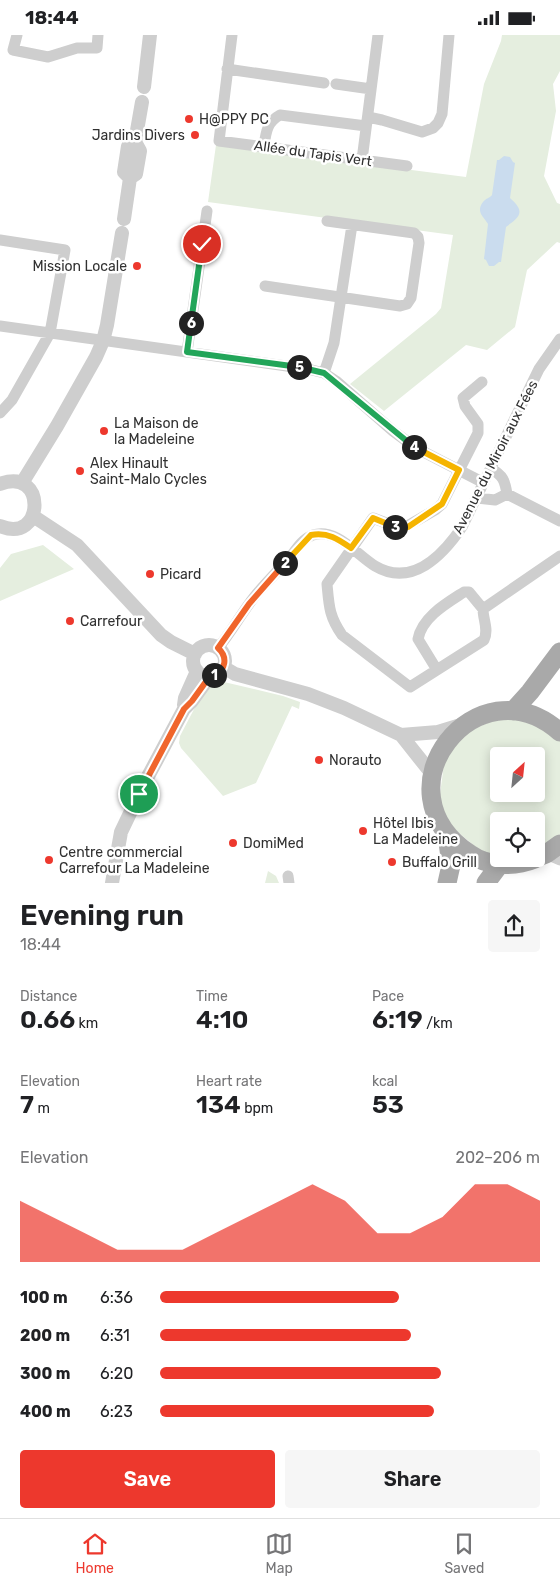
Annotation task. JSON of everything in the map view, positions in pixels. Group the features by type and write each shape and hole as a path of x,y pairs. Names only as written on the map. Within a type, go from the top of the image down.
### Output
{"main road":[{"path":"512,711 530,692 560,652"},
{"path":"490,861 473,856 459,847 447,835 439,821 433,806 431,790 435,762 447,741 464,724 495,712 512,711 526,713 540,718 560,732"},
{"path":"447,835 451,865 447,883"},
{"path":"486,883 498,867"}],"street":[{"path":"17,35 13,50 48,57 77,48 97,48 98,35"},
{"path":"144,87 150,35"},
{"path":"232,35 227,69 324,83"},
{"path":"362,160 378,35"},
{"path":"264,146 268,125 272,119 280,115 367,122 382,120 422,133 433,128 438,123 442,114 449,35"},
{"name":"Allée du Tapis Vert","path":"227,69 219,141 407,166"},
{"path":"336,84 371,89"},
{"path":"124,219 130,178 136,174 140,151 135,142 142,103"},
{"path":"187,352 207,211"},
{"path":"265,286 400,306 407,304 411,298 419,243 418,237 414,233 327,221"},
{"path":"324,373 334,343 352,225"},
{"path":"22,483 62,418 104,341 122,233"},
{"path":"0,240 66,250 50,333 12,400 0,413"},
{"path":"0,326 308,369 324,373 416,448 484,483"},
{"name":"Avenue du Miroir aux Fées","path":"218,648 255,597 311,535 324,534 331,536 376,567 394,573 407,573 420,569 434,560 451,543 462,527 539,369 560,339"},
{"path":"437,670 418,639 419,633 436,610 464,592 469,593 483,609 487,630 484,640 437,670 410,687 342,635 330,613 327,584 373,518 402,529 442,504 478,433 478,424 465,406 463,398 482,382"},
{"path":"491,469 504,479 507,494"},
{"path":"0,483 8,481 22,483 33,493 36,509 28,523 22,527 2,530"},
{"path":"476,498 495,500 507,494"},
{"path":"507,494 560,521"},
{"path":"33,516 77,545 161,635 181,648 195,654"},
{"path":"483,609 560,556"},
{"path":"208,645 218,648 224,657 223,667 218,673 203,673 194,665 195,654 198,649 208,645"},
{"path":"223,667 234,674 327,701 401,735 432,774"},
{"path":"112,883 121,832 184,709 192,701 203,673"},
{"path":"401,735 438,732 464,724"}],"green space":[{"path":"502,35 560,35 560,71 553,84 556,111 544,176 557,203 560,204 560,243 557,242 527,270 515,327 487,350 466,345 384,411 350,384 441,308 453,235 208,202 216,145 466,177 484,84"},
{"path":"43,545 74,569 0,601 0,568 11,554"},
{"path":"224,682 300,702 299,709 292,706 256,783 223,796 181,748 179,743 180,736 203,692 209,686"},
{"path":"500,717 523,718 560,740 560,834 545,847 545,812 490,812 490,855 483,853 447,823 439,802 445,756 458,737"},
{"path":"268,871 276,876 279,883 265,883"}],"water":[{"path":"504,156 510,157 515,163 510,198 517,206 519,214 506,227 501,262 494,266 489,266 484,259 488,224 481,215 480,209 483,202 492,195 497,160"}],"place":[{"name":"H@PPY PC","path":"189,119"},
{"name":"Jardins Divers","path":"195,135"},
{"name":"Mission Locale","path":"137,266"},
{"name":"La Maison de la Madeleine","path":"104,431"},
{"name":"Alex Hinault Saint-Malo Cycles","path":"80,471"},
{"name":"Picard","path":"150,574"},
{"name":"Carrefour","path":"70,621"},
{"name":"Norauto","path":"319,760"},
{"name":"Hôtel Ibis La Madeleine","path":"363,831"},
{"name":"DomiMed","path":"233,843"},
{"name":"Centre commercial Carrefour La Madeleine","path":"49,860"},
{"name":"Buffalo Grill","path":"392,862"}],"route":[{"path":"139,794 184,709 210,676 221,671 224,657 218,648 227,638 249,604 302,543 311,535 324,534 338,539 351,548 373,518 402,529 408,527 442,504 459,470 416,448 393,431 351,393 324,373 308,369 187,352 202,244"}]}
